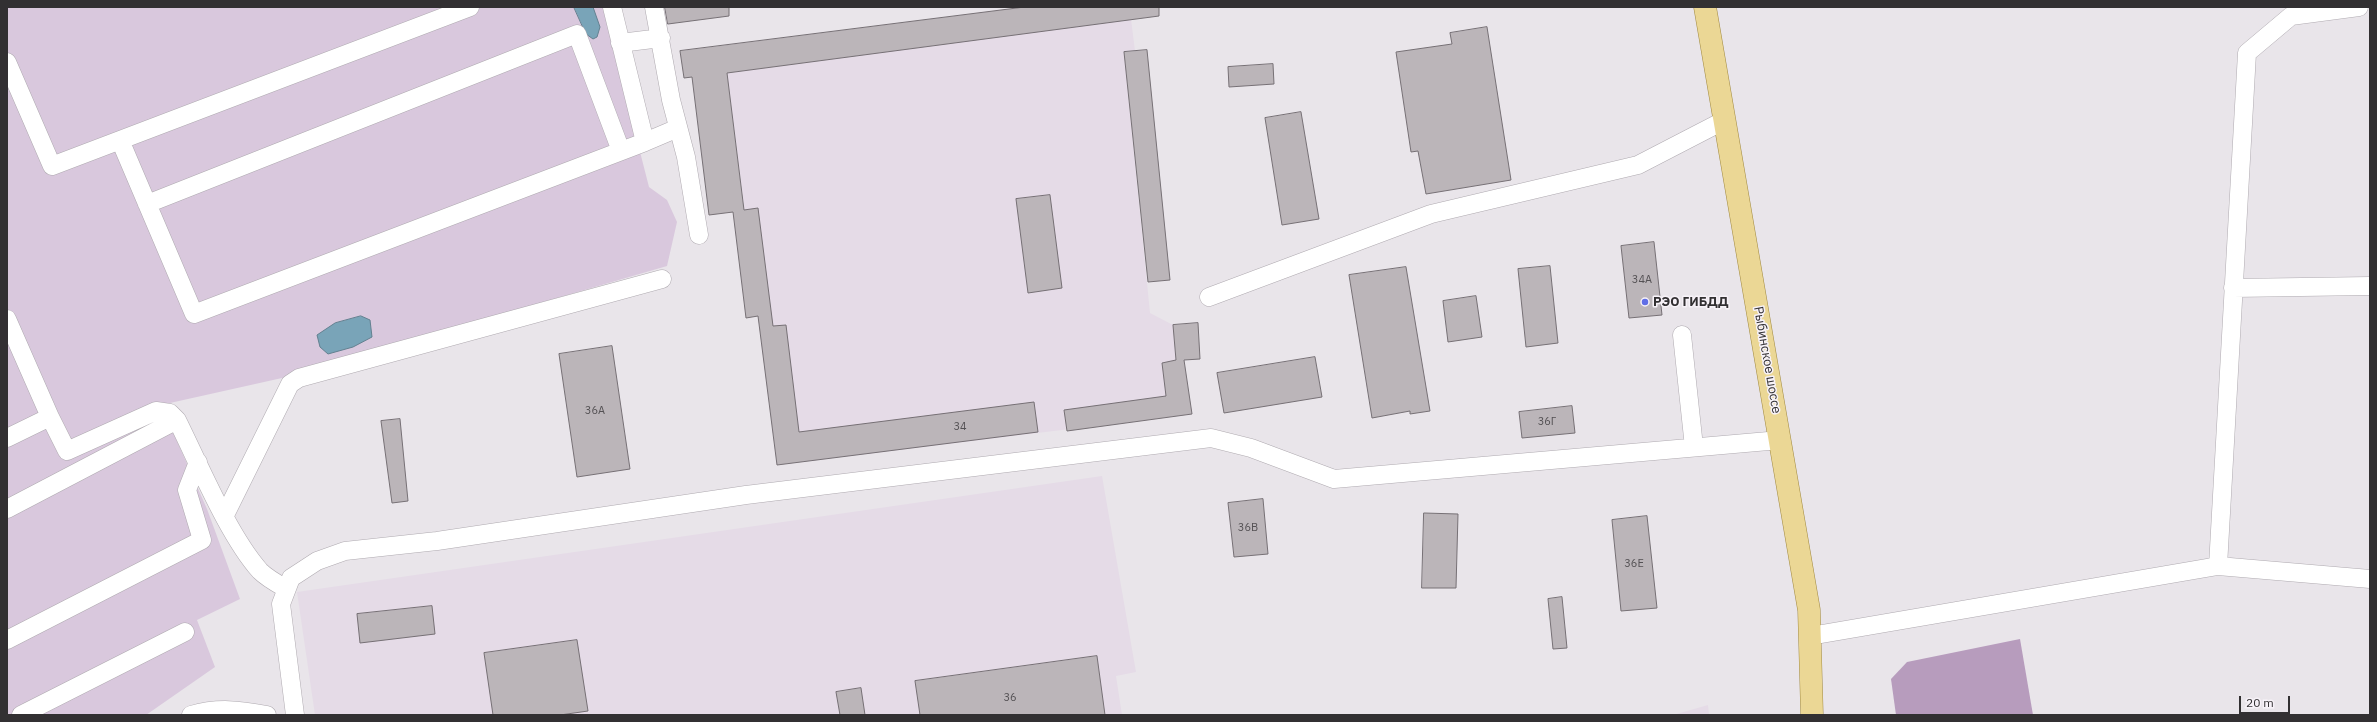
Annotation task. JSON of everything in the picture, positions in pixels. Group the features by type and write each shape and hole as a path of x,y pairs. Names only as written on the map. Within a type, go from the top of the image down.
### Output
{"main road":[{"name":"Рыбинское шоссе","path":"1705,7 1809,610 1812,715"}],"street":[{"path":"7,62 52,166 470,7"},
{"path":"612,7 645,142"},
{"path":"654,7 661,38 670,100 686,157 699,235"},
{"path":"2218,566 2247,53 2291,16 2359,7"},
{"path":"147,204 577,34 621,151"},
{"path":"620,43 661,38"},
{"path":"1209,297 1431,214 1638,165 1725,120"},
{"path":"120,140 194,314 645,142 678,128"},
{"path":"225,515 290,384 299,378 662,279"},
{"path":"2233,288 2370,286"},
{"path":"7,320 50,417 67,451 156,411 170,413 177,420 225,515 260,570 283,596"},
{"path":"1682,335 1694,447"},
{"path":"7,438 50,417"},
{"path":"7,509 177,420"},
{"path":"295,715 283,596 291,578 302,570 317,561 345,551 437,541 746,495 1211,438 1251,448 1334,479 1780,440"},
{"path":"7,640 202,540 186,490 198,462"},
{"path":"1810,636 2218,566 2370,579"},
{"path":"21,715 185,632"},
{"path":"191,715 234,708 267,715"}],"shaded area":[{"path":"7,7 603,7 649,187 667,200 677,222 667,266 282,378 161,405 207,509 240,599 197,620 215,667 146,715 7,715"},
{"path":"1131,19 1135,51 1124,52 1150,313 1173,325 1176,360 1184,360 1192,414 777,465 727,73"},
{"path":"1102,476 1136,672 1116,676 1122,715 315,715 297,592"},
{"path":"2020,639 2033,715 1896,715 1891,679 1907,662"},
{"path":"1708,705 1709,715 1673,715"}],"water":[{"path":"574,7 593,7 600,27 597,37 593,39 586,34"},
{"path":"361,316 370,320 372,337 353,347 328,354 320,347 317,335 335,323"}],"building":[{"path":"665,7 729,7 729,16 668,24"},
{"path":"1025,7 1159,7 1159,16 727,73 744,210 758,208 773,326 786,325 799,432 1034,402 1038,432 777,465 758,316 746,318 733,212 709,215 692,77 684,78 680,51"},
{"path":"1487,27 1511,180 1426,194 1418,151 1411,152 1396,52 1452,44 1450,33"},
{"path":"1147,50 1170,280 1148,282 1124,52"},
{"path":"1273,64 1274,84 1229,87 1228,67"},
{"path":"1301,112 1319,219 1282,225 1265,118"},
{"path":"1050,195 1062,288 1028,293 1016,199"},
{"path":"1654,242 1662,315 1629,318 1621,246"},
{"path":"1550,266 1558,343 1526,347 1518,269"},
{"path":"1406,267 1430,411 1410,414 1410,411 1372,418 1349,275"},
{"path":"1476,296 1482,337 1448,342 1443,301"},
{"path":"1198,323 1200,359 1184,360 1192,414 1067,431 1064,410 1166,396 1162,363 1176,360 1173,325"},
{"path":"612,346 630,469 577,477 559,354"},
{"path":"1315,357 1322,397 1224,413 1217,373"},
{"path":"1572,406 1575,433 1522,438 1519,412"},
{"path":"400,419 408,501 392,503 381,421"},
{"path":"1263,499 1268,554 1234,557 1228,503"},
{"path":"1424,513 1458,514 1456,588 1422,588"},
{"path":"1647,516 1657,608 1621,611 1612,520"},
{"path":"1562,597 1567,648 1553,649 1548,599"},
{"path":"432,606 435,634 360,643 357,614"},
{"path":"577,640 588,711 560,715 493,715 484,653"},
{"path":"1097,656 1105,715 920,715 915,681"},
{"path":"861,688 865,715 840,715 836,692"}],"place":[{"name":"РЭО ГИБДД","path":"1645,302"}]}
